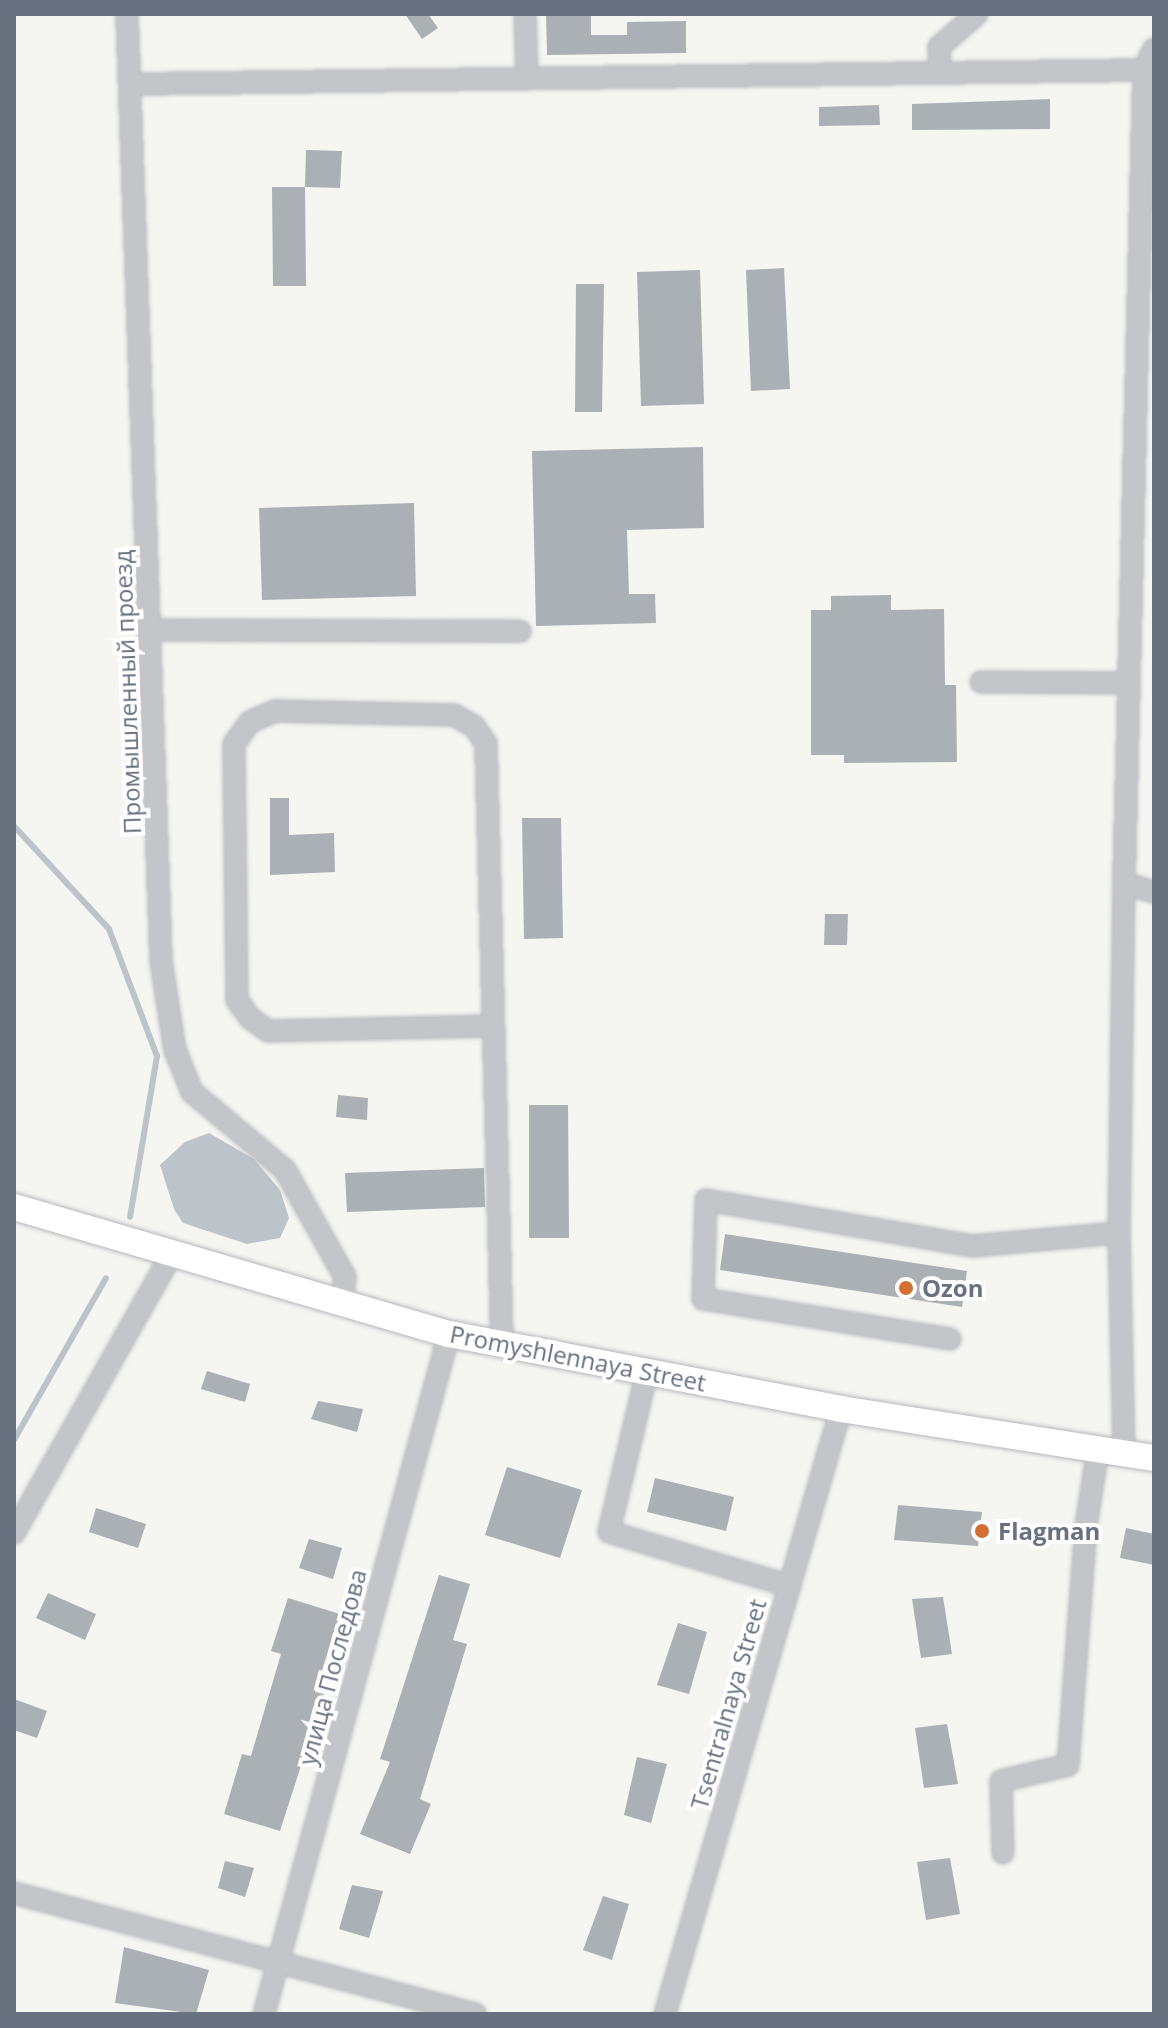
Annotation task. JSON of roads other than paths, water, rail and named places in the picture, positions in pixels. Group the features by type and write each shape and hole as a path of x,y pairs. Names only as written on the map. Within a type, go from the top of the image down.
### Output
{"main road":[{"name":"Promyshlennaya Street","path":"14,1207 449,1334 841,1409 1154,1458"}],"street":[{"name":"Промышленный проезд","path":"127,14 133,84 161,961 175,1050 200,1101 265,1147 285,1170 345,1277 342,1304"},
{"path":"525,14 527,79"},
{"path":"940,73 939,47 977,14"},
{"path":"1124,1453 1119,1233 1124,883 1144,70 1154,49"},
{"path":"133,84 1144,70"},
{"path":"151,630 520,631"},
{"path":"981,682 1129,683"},
{"path":"493,1026 268,1031 250,1018 237,1000 234,744 250,722 275,711 454,715 474,726 486,744 502,1344"},
{"path":"1124,883 1154,892"},
{"path":"950,1339 703,1299 706,1200 972,1246 1119,1233"},
{"path":"14,1533 172,1254"},
{"name":"улица Последова","path":"264,2014 449,1334"},
{"path":"647,1372 609,1532 790,1586"},
{"name":"Tsentralnaya Street","path":"665,2014 841,1409"},
{"path":"1003,1853 1001,1781 1068,1765 1086,1526 1098,1449"},
{"path":"14,1893 475,2014"}],"waterway":[{"path":"14,826 109,929 157,1056 130,1217"},
{"path":"14,1440 106,1278"}],"place":[{"name":"Ozon","path":"906,1288"},
{"name":"Flagman","path":"982,1531"}]}
